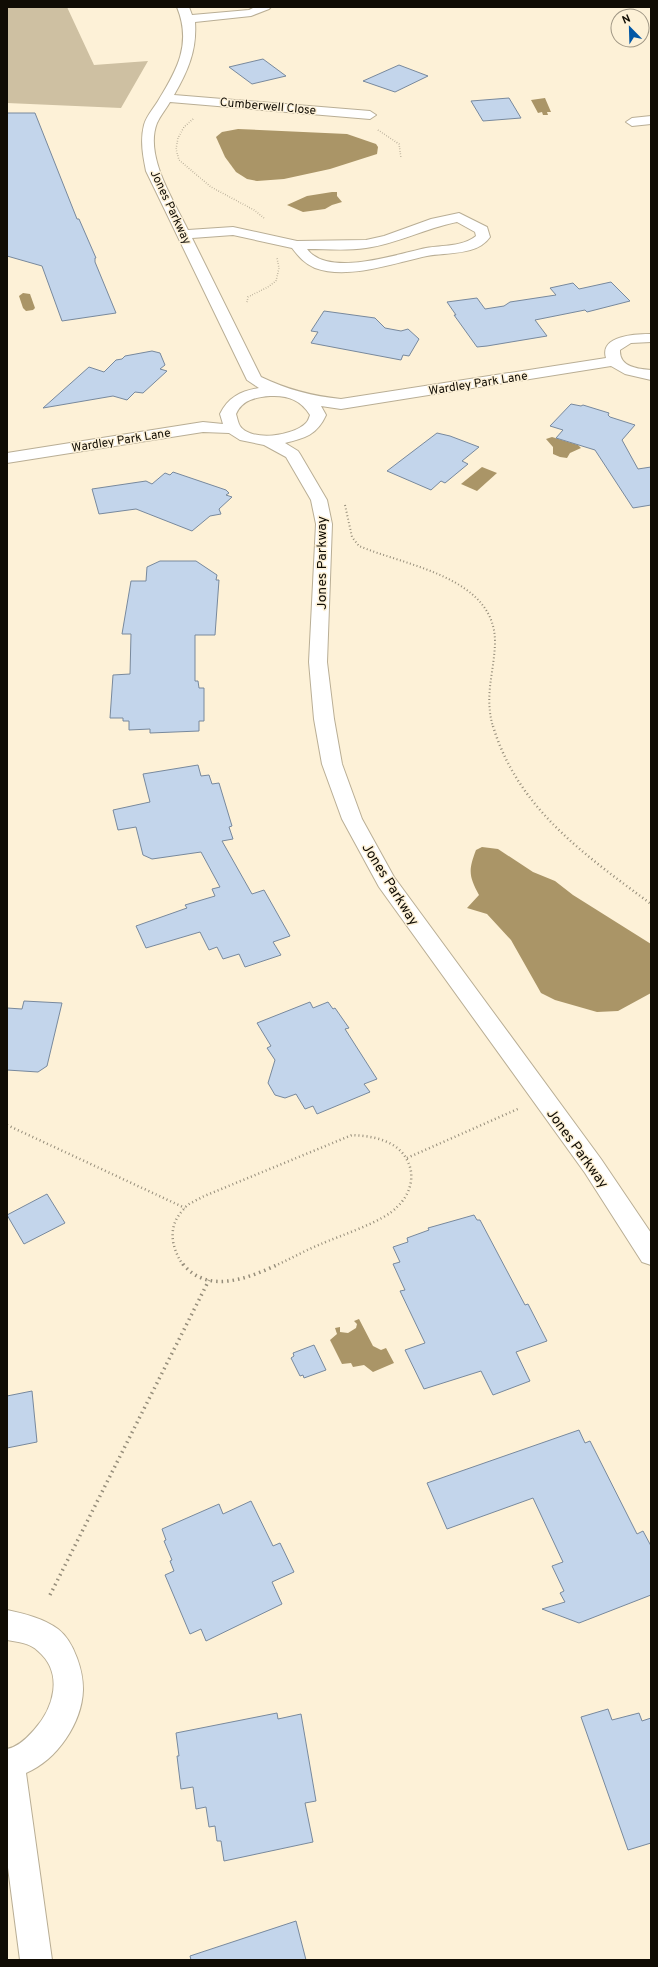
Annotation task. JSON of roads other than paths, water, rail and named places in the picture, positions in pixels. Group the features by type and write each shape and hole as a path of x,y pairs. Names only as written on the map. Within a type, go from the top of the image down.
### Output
{"street":[{"path":"186,13 251,13 265,7"},
{"name":"Jones Parkway","path":"186,13 192,35 188,57 151,123 148,132 149,156 153,171 256,380"},
{"name":"Cumberwell Close","path":"166,98 329,106 370,115"},
{"path":"632,122 651,120"},
{"path":"184,234 233,231 297,245 323,246 366,244 408,233 449,218 459,217 482,230 483,237 477,243 467,246 433,250 350,268 328,267 312,262 302,255 297,245"},
{"path":"651,338 638,337 619,343 613,348 611,354 615,362 628,370 651,375"},
{"name":"Wardley Park Lane","path":"307,400 341,404 615,362"},
{"path":"244,397 256,380 277,391"},
{"path":"234,429 228,421 228,414 235,402 244,397 257,393 277,391 290,393 307,400 316,410 317,418 295,445"},
{"name":"Wardley Park Lane","path":"317,418 341,404"},
{"path":"203,427 228,414"},
{"name":"Wardley Park Lane","path":"7,458 203,427 234,429"},
{"name":"Jones Parkway","path":"234,429 252,438 295,445 319,500 324,524 318,662 324,719 332,764 352,819 386,882 416,926 593,1166 651,1254"},
{"path":"7,1625 24,1626 44,1634 59,1650 67,1671 68,1695 62,1718 50,1738 32,1754 9,1764 36,1960"}]}
